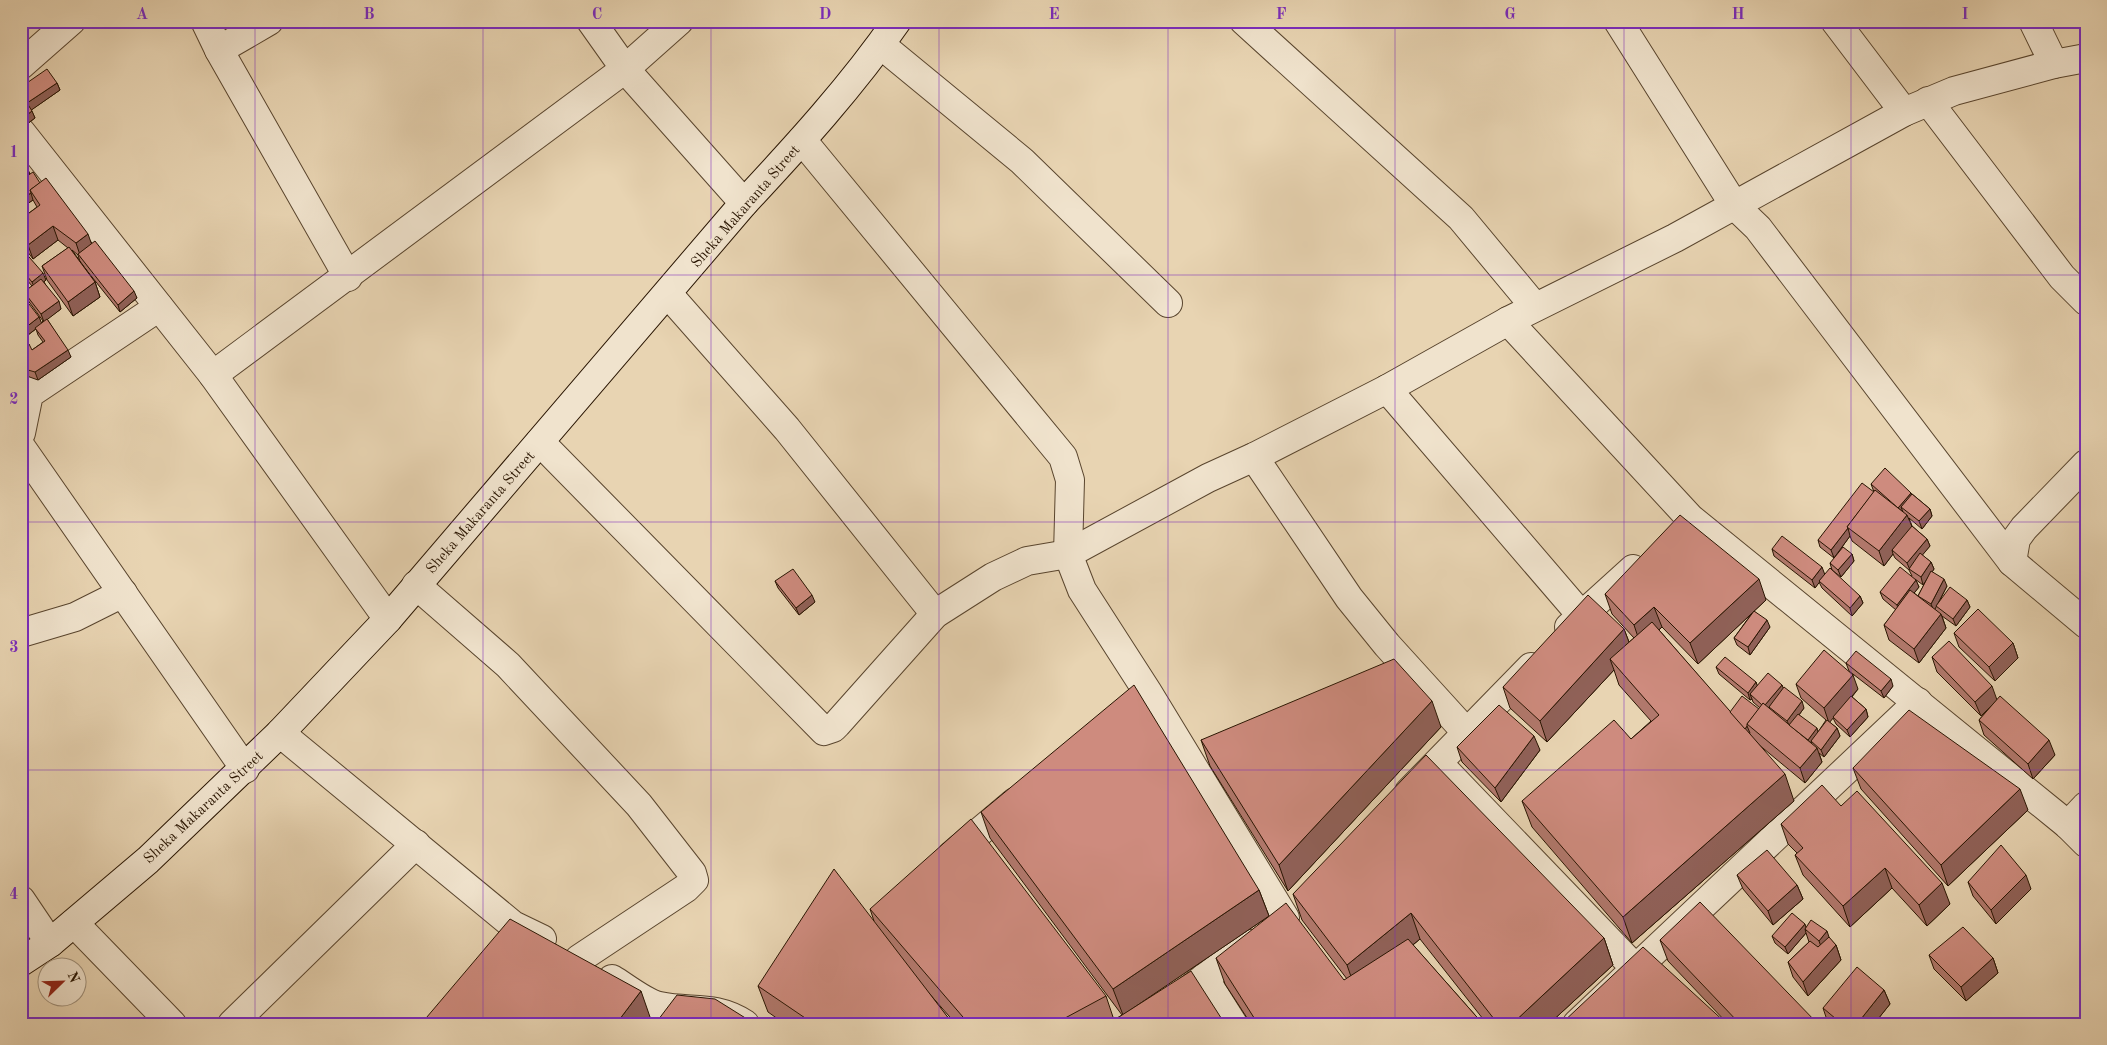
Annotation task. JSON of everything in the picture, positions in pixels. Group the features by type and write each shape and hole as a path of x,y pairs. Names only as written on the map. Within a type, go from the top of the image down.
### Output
{"street":[{"path":"206,21 219,50 348,277"},
{"path":"219,50 269,21"},
{"path":"592,21 625,68 744,203"},
{"path":"213,375 348,277 625,68 679,21"},
{"name":"Sheka Makaranta Street","path":"21,962 50,944 148,860 280,733 388,619 744,203 802,140 881,45 897,21"},
{"path":"1244,21 1461,218 1535,307"},
{"path":"1618,21 1734,205 1758,228 2012,562 2086,624"},
{"path":"1835,21 1916,107 2062,277 2086,301"},
{"path":"2033,21 2054,64"},
{"path":"21,65 56,26"},
{"path":"881,45 1022,161 1168,304"},
{"path":"540,442 824,731 833,728 837,724 935,614 993,577 1027,561 1068,554 1208,478 1254,457 1387,389 1508,321 1675,238 1916,107 1954,91 2054,64 2086,58"},
{"path":"21,132 213,375 388,619"},
{"path":"802,140 1063,456 1070,480 1068,554 1082,590 1147,691 1285,918"},
{"path":"668,294 787,429 935,614"},
{"path":"21,432 30,394 159,307"},
{"path":"1508,321 1690,518 1918,702 2080,824"},
{"path":"1387,389 1581,615"},
{"path":"21,447 245,768"},
{"path":"1254,457 1349,598 1387,645 1467,733"},
{"path":"2012,562 2016,539 2024,528 2086,464"},
{"path":"1389,812 1581,615 1690,518"},
{"path":"416,585 508,665 639,805 692,873 694,880 686,888 579,959"},
{"path":"21,633 75,617 123,593"},
{"path":"1124,710 1147,691"},
{"path":"1577,1024 1918,702"},
{"path":"280,733 513,924 579,959 673,1016 708,1009 735,1018 745,1024"},
{"path":"1438,763 1636,969"},
{"path":"934,870 1033,787"},
{"path":"232,1024 416,844"},
{"path":"1143,1024 1285,918 1306,897"},
{"path":"21,900 50,944"},
{"path":"74,923 172,1024"},
{"path":"494,947 513,924"},
{"path":"1204,978 1232,1024"}],"building":[{"path":"47,69 57,83 27,103 32,111 24,117 21,113 21,87"},
{"path":"21,160 28,170 21,175"},
{"path":"33,172 40,183 30,190 31,193 21,199 21,180"},
{"path":"46,178 88,234 76,243 53,226 28,245 21,236 21,219 40,205 30,190"},
{"path":"95,241 134,291 118,305 78,254"},
{"path":"69,247 95,282 68,302 42,266"},
{"path":"23,250 43,273 32,282 21,269 21,251"},
{"path":"41,279 59,301 41,314 24,292"},
{"path":"29,304 39,317 25,328 21,325 21,310"},
{"path":"47,319 68,350 35,372 21,368 29,344 32,350 45,341 35,328"},
{"path":"1885,468 1911,493 1898,508 1871,484"},
{"path":"1862,483 1874,492 1831,550 1818,540"},
{"path":"1875,490 1907,515 1879,551 1847,527"},
{"path":"1912,494 1930,509 1919,521 1901,507"},
{"path":"1680,515 1759,579 1690,643 1654,607 1634,625 1605,594"},
{"path":"1912,526 1927,539 1907,563 1892,550"},
{"path":"1782,536 1822,567 1812,580 1772,549"},
{"path":"1843,547 1852,554 1838,570 1830,563"},
{"path":"1920,553 1931,562 1921,577 1909,569"},
{"path":"1900,567 1916,580 1897,605 1880,592"},
{"path":"1830,568 1860,596 1850,608 1819,581"},
{"path":"793,569 812,595 796,608 775,581"},
{"path":"1931,571 1944,579 1931,604 1918,596"},
{"path":"1950,587 1967,600 1953,619 1936,606"},
{"path":"1910,590 1941,614 1914,649 1884,625"},
{"path":"1588,595 1624,629 1540,721 1503,687"},
{"path":"1978,609 2013,643 1989,667 1954,633"},
{"path":"1754,611 1767,620 1748,647 1734,638"},
{"path":"1652,622 1785,774 1623,917 1522,801 1614,720 1631,739 1659,715 1610,659"},
{"path":"1949,641 1992,686 1975,702 1932,657"},
{"path":"1824,650 1853,675 1824,708 1796,684"},
{"path":"1856,651 1891,679 1881,691 1846,663"},
{"path":"1725,657 1756,682 1748,693 1716,667"},
{"path":"1394,659 1432,701 1279,865 1201,740"},
{"path":"1768,673 1782,685 1765,705 1763,703 1762,705 1750,694"},
{"path":"1134,685 1259,890 1113,989 981,812"},
{"path":"1784,687 1802,701 1787,721 1769,707"},
{"path":"1742,696 1759,709 1745,729 1730,712"},
{"path":"1851,696 1866,709 1847,730 1833,717"},
{"path":"2000,696 2049,740 2028,764 1979,720"},
{"path":"1763,703 1817,748 1800,768 1747,724"},
{"path":"1499,705 1534,736 1495,788 1457,747"},
{"path":"1909,710 2020,789 1941,865 1853,768"},
{"path":"1798,714 1817,728 1808,740 1789,725"},
{"path":"1827,720 1837,728 1821,750 1811,741"},
{"path":"1426,755 1604,938 1512,1024 1498,1024 1411,913 1347,965 1293,894"},
{"path":"1822,785 1841,806 1857,791 1942,883 1919,905 1885,868 1843,906 1795,855 1803,848 1781,824"},
{"path":"971,819 1106,996 1054,1024 969,1024 870,909"},
{"path":"2001,845 2026,875 1991,910 1968,882"},
{"path":"1767,850 1797,885 1768,911 1737,875"},
{"path":"834,869 953,1024 814,1024 758,986"},
{"path":"1700,902 1818,1024 1740,1024 1660,940"},
{"path":"1286,903 1344,980 1408,939 1483,1024 1258,1024 1216,958"},
{"path":"1792,913 1805,924 1785,947 1772,936"},
{"path":"510,919 641,991 616,1024 421,1024"},
{"path":"1811,920 1827,931 1819,941 1805,929"},
{"path":"1963,927 1993,958 1961,987 1929,955"},
{"path":"1829,937 1836,945 1803,982 1788,962 1810,941 1818,947"},
{"path":"1643,947 1727,1024 1561,1024"},
{"path":"1857,967 1884,990 1857,1024 1842,1024 1823,1008"},
{"path":"1191,971 1225,1024 1108,1024"},
{"path":"677,995 715,999 755,1024 655,1024"},
{"path":"21,1010 34,1024 21,1024"}]}
